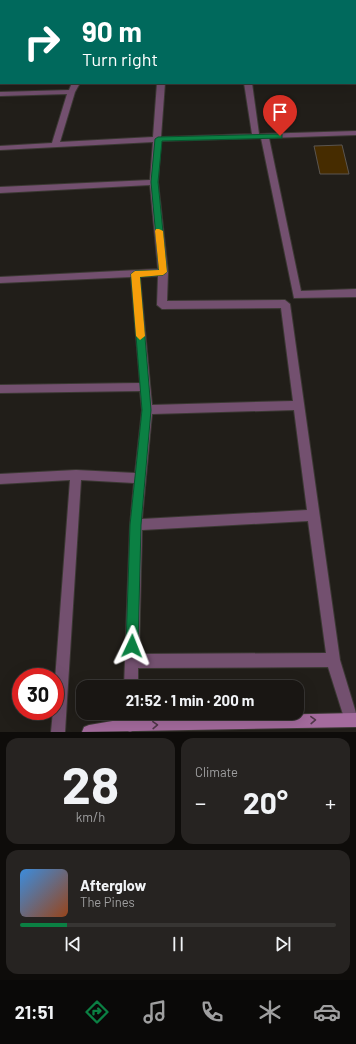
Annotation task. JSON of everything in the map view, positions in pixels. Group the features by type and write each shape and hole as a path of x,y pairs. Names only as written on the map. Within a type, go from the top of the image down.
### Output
{"main road":[{"path":"304,719 354,719"},
{"path":"89,732 127,720"}],"street":[{"path":"55,146 71,92 75,84"},
{"path":"161,84 154,182 163,272 162,305 285,304 333,660 354,719"},
{"path":"248,84 297,295 356,293"},
{"path":"0,94 71,92"},
{"path":"0,148 158,139 356,134"},
{"path":"0,190 154,182"},
{"path":"0,280 163,272"},
{"path":"131,680 136,525 139,478 147,410 135,274"},
{"path":"0,389 145,387"},
{"path":"147,410 299,405"},
{"path":"0,479 76,475 139,478"},
{"path":"58,732 76,475"},
{"path":"136,525 313,515"},
{"path":"132,661 333,660"}],"building":[{"path":"342,145 349,174 320,174 314,146"}],"slow traffic":[{"path":"140,336 135,274 163,272 159,231"}],"route":[{"path":"132,646 136,525 139,478 147,410 135,274 163,272 154,182 158,139 280,136"}]}
